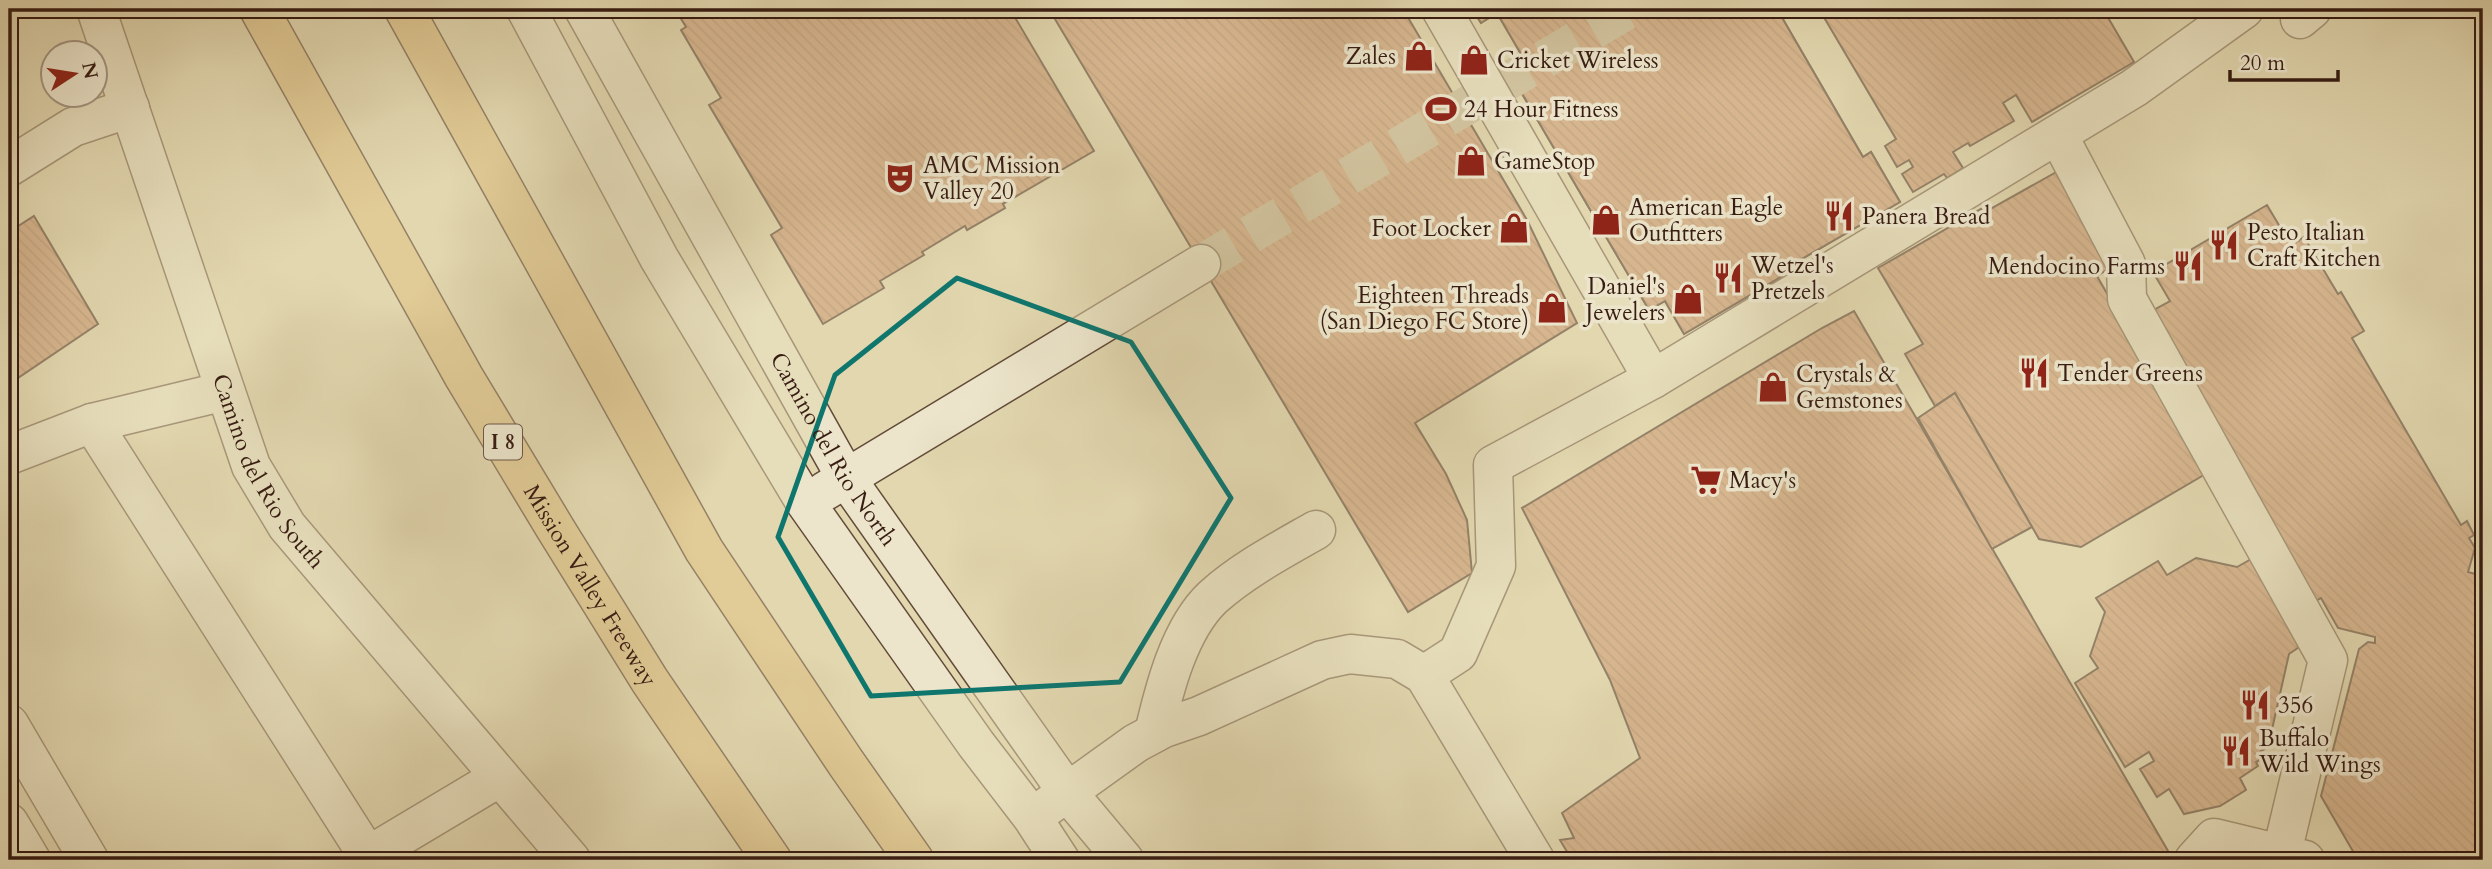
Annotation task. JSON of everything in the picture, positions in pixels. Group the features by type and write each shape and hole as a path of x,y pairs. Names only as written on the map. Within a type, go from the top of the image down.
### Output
{"highway":[{"name":"Mission Valley Freeway","path":"259,9 464,377 548,517 650,681 772,860"},
{"path":"404,9 704,550 846,763 915,860"}],"street":[{"name":"Camino del Rio South","path":"96,9 251,466 287,526 571,860"},
{"path":"527,9 659,258 805,502 976,744 1032,817 1060,860"},
{"name":"Camino del Rio North","path":"584,9 846,478 1068,793 1124,860"},
{"path":"1441,9 1653,379"},
{"path":"1424,675 1458,653 1496,566 1493,465 1653,379 2058,135 2134,88 2244,9"},
{"path":"9,167 73,127 130,108"},
{"path":"2058,135 2126,264 2127,299 2328,660 2285,840 2290,857"},
{"path":"805,502 1201,264"},
{"path":"9,455 92,423 225,391"},
{"path":"92,423 365,858 500,777"},
{"path":"1154,733 1164,689 1184,638 1211,599 1249,569 1316,530"},
{"path":"1032,817 1154,733 1199,716 1322,660 1350,654 1396,659 1424,675 1535,860"},
{"path":"9,724 89,860"},
{"path":"9,823 31,860"},
{"path":"2194,860 2214,838 2290,857"}],"highlighted area":[{"path":"957,278 1131,342 1231,498 1120,682 871,696 778,537 835,375"}],"building":[{"name":"AMC Mission Valley 20","path":"675,9 1010,9 1094,151 1003,204 1005,208 967,230 965,226 922,252 924,255 880,281 884,288 823,324 771,235 782,228 709,105 721,98 681,30 686,27"},
{"path":"1049,9 1403,9 1527,220 1577,323 1415,423 1446,474 1467,520 1472,573 1408,612"},
{"path":"1472,9 1777,9 1863,157 1871,152 1900,202 1800,260 1803,264 1684,334 1665,301 1649,310 1504,63 1521,54 1497,13 1481,23"},
{"path":"1472,9 1777,9 1863,157 1871,152 1900,202 1800,260 1803,264 1684,334 1665,301 1649,310 1504,63 1521,54 1497,13 1481,23"},
{"path":"1819,9 2103,9 2134,62 2032,122 2016,95 2003,103 2014,121 1970,146 1968,143 1953,152 1963,168 1947,178 1944,174 1913,192 1902,174 1913,167 1909,160 1897,167 1885,146 1896,139"},
{"name":"Tender Greens","path":"2060,170 2116,264 2097,276 2209,472 2081,547 2039,539 1955,393 1935,406 1905,354 1923,344 1878,268 1981,209 1983,213"},
{"path":"2267,205 2283,232 2288,228 2296,242 2304,237 2338,294 2341,292 2364,331 2352,338 2461,525 2467,521 2474,535 2469,538 2475,548 2468,572 2483,576 2483,860 2358,860 2321,796 2359,649 2368,642 2375,643 2375,637 2338,628 2321,598 2308,605 2152,311 2170,301 2153,272"},
{"path":"34,216 98,324 9,384 9,232"},
{"path":"1854,311 2168,851 2152,860 1572,860 1560,840 1574,838 1562,813 1640,758 1610,680 1522,508"},
{"path":"1955,393 2032,527 1992,549 1918,418"},
{"path":"2196,558 2237,567 2253,558 2305,643 2289,654 2268,747 2256,754 2260,760 2256,762 2258,766 2240,778 2246,790 2220,806 2184,814 2169,789 2157,797 2140,769 2154,761 2149,752 2125,767 2075,683 2098,668 2090,656 2105,612 2096,598 2158,561 2167,575"}],"tunnel":[{"path":"1201,264 1629,9"}],"place":[{"name":"Zales","path":"1419,56"},
{"name":"Cricket Wireless","path":"1474,60"},
{"name":"24 Hour Fitness","path":"1441,109"},
{"name":"GameStop","path":"1471,161"},
{"name":"AMC Mission Valley 20","path":"900,178"},
{"name":"Panera Bread","path":"1839,216"},
{"name":"American Eagle Outfitters","path":"1606,220"},
{"name":"Foot Locker","path":"1514,228"},
{"name":"Pesto Italian Craft Kitchen","path":"2224,245"},
{"name":"Mendocino Farms","path":"2188,266"},
{"name":"Wetzel's Pretzels","path":"1728,278"},
{"name":"Daniel's Jewelers","path":"1688,299"},
{"name":"Eighteen Threads (San Diego FC Store)","path":"1552,308"},
{"name":"Tender Greens","path":"2034,373"},
{"name":"Crystals & Gemstones","path":"1773,387"},
{"name":"Macy's","path":"1706,480"},
{"name":"356","path":"2255,705"},
{"name":"Buffalo Wild Wings","path":"2236,751"}]}
